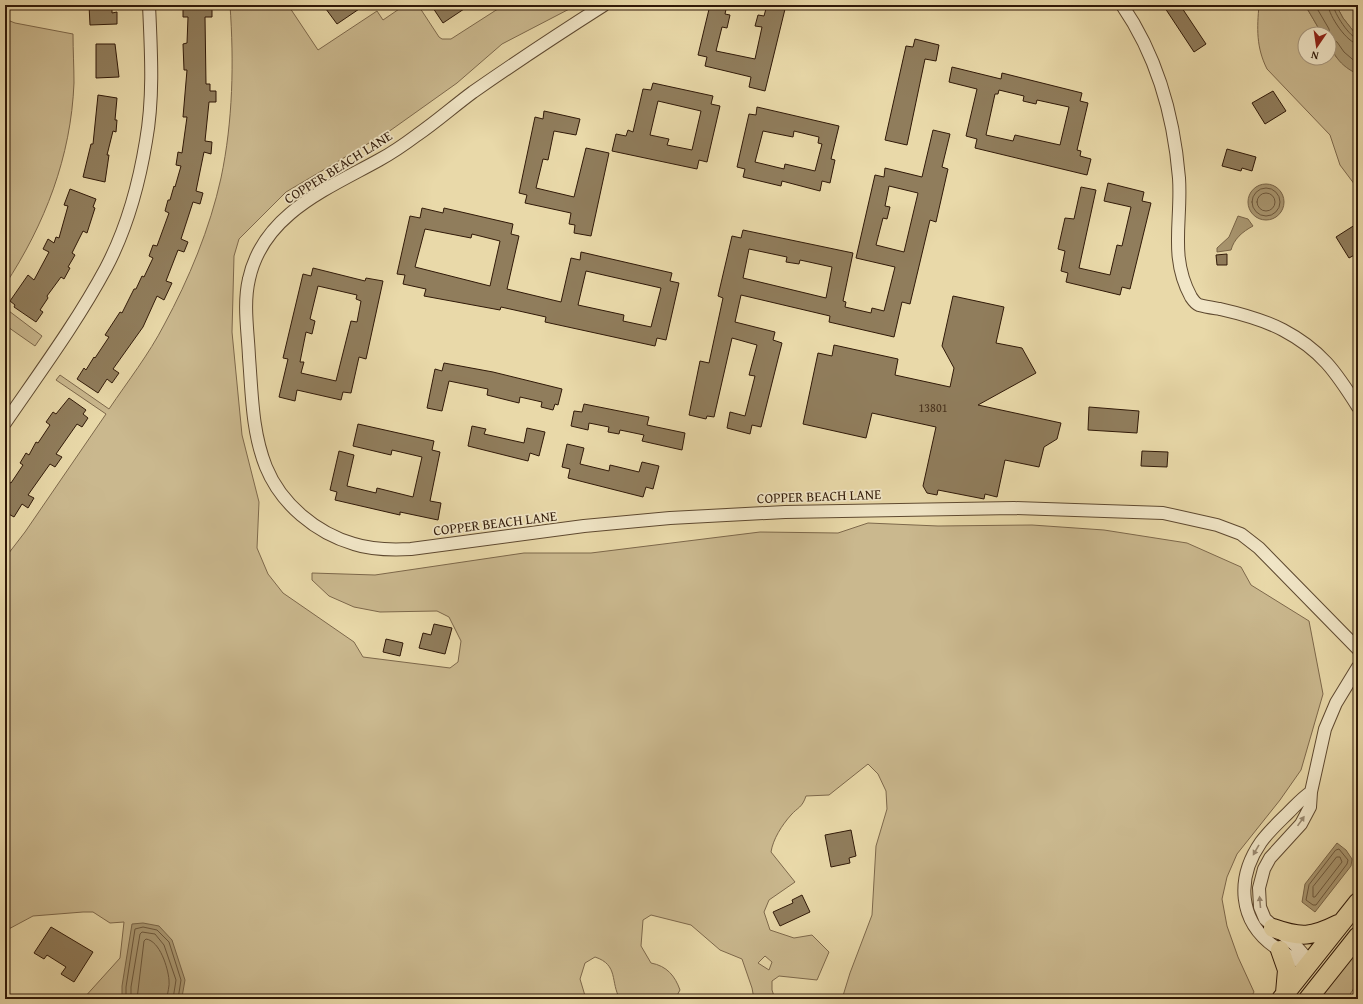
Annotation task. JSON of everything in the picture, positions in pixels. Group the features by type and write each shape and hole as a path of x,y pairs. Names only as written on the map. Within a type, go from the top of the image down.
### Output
{"main road":[{"path":"1280,950 1287,970 1287,997 1300,991 1307,964 1319,961 1331,953 1350,920 1358,902"},
{"path":"1273,928 1288,933 1311,935 1321,933 1350,920"},
{"path":"1308,999 1358,936"}],"street":[{"path":"5,423 84,304 106,267 126,220 147,140 151,95 149,5"},
{"name":"COPPER BEACH LANE","path":"604,5 472,93 419,134 381,159 294,209 273,230 257,255 249,278 246,300 254,422 258,447 274,482 286,501 307,520 328,534 354,545 385,550 411,549 584,526 670,518 778,512 1014,508 1163,513 1206,522 1241,534 1259,548 1358,649"},
{"path":"1122,5 1148,49 1160,80 1173,135 1179,179 1178,258 1183,281 1192,299 1198,305 1239,314 1262,321 1283,330 1303,342 1332,366 1358,407"},
{"path":"1307,964 1296,946 1273,928 1265,919 1260,907 1259,888 1264,869 1270,858 1300,824 1310,807 1310,792 1329,718 1348,681 1358,667"},
{"path":"1307,964 1295,961 1266,941 1255,928 1248,913 1243,895 1249,865 1253,854 1261,841 1300,799 1310,792"},
{"path":"1249,865 1264,869"}],"shaded area":[{"path":"230,5 288,5 318,50 377,11 383,20 405,5 418,5 439,37 442,39 451,39 504,5 577,5 502,44 457,83 391,130 286,192 239,239 234,256 232,332 242,435 259,502 257,548 268,574 283,593 354,642 363,657 450,668 458,662 461,641 449,617 437,611 380,612 354,607 329,596 312,580 312,573 375,575 524,553 591,553 760,532 838,533 868,523 938,526 1032,525 1104,530 1187,543 1241,567 1251,585 1309,621 1323,694 1301,770 1280,800 1237,854 1227,877 1222,899 1227,926 1238,957 1254,992 1250,999 842,999 850,973 872,915 876,846 887,809 886,791 878,774 868,764 829,795 806,796 801,805 784,823 774,842 771,852 795,882 769,900 764,912 770,930 794,938 812,935 829,952 817,980 779,976 772,981 772,990 775,999 754,999 752,988 742,959 720,950 691,925 651,915 643,920 641,946 651,963 657,964 666,969 676,980 680,990 675,999 620,999 611,969 603,960 595,957 585,963 580,979 586,999 365,999 355,996 344,999 83,999 120,958 124,922 110,923 93,912 83,912 33,916 5,931 5,558 25,532 106,414 56,380 60,375 109,409 158,336 182,290 198,253 211,216 221,178 228,135 232,92","holes":["765,956 772,962 769,970 758,963"]},
{"path":"1259,5 1305,5 1317,26 1297,26 1297,66 1337,66 1337,58 1358,74 1358,189 1340,165 1330,135 1267,69 1263,61 1259,45"},
{"path":"1336,5 1358,5 1358,37 1343,18"},
{"path":"5,19 15,23 73,34 74,83 68,137 53,189 44,214 32,238 5,285"},
{"path":"5,308 42,336 35,346 5,325"},
{"path":"1358,948 1358,982 1347,999 1318,999"}],"water":[{"path":"1305,5 1336,5 1343,18 1358,37 1358,74 1346,67 1337,58 1337,26 1317,26"},
{"path":"1270,184 1279,189 1283,195 1283,209 1279,215 1270,220 1262,220 1253,215 1249,209 1248,198 1253,189 1259,185"},
{"path":"1238,216 1248,219 1253,226 1239,236 1234,242 1231,250 1217,252 1217,248 1229,237"},
{"path":"1337,843 1346,850 1352,859 1351,866 1315,912 1302,902 1305,884"},
{"path":"143,923 159,926 172,940 185,980 182,997 179,999 122,998 122,986 132,924"}],"building":[{"path":"89,5 112,5 112,13 117,12 117,24 90,25"},
{"path":"183,5 212,5 212,17 205,17 206,84 210,84 210,91 216,91 216,102 209,102 205,141 212,142 211,154 204,152 196,191 203,193 200,204 193,202 181,239 188,242 184,252 178,250 166,281 172,283 164,300 157,296 143,327 113,369 119,373 112,383 107,379 98,393 77,379 84,368 86,370 109,337 105,335 120,312 122,313 142,276 144,277 153,258 149,256 153,245 157,246 169,213 165,211 168,200 170,200 174,186 175,187 181,166 176,165 178,152 182,153 187,117 183,117 187,70 184,70 183,44 187,43 188,17 183,17"},
{"path":"323,5 365,5 337,24"},
{"path":"431,5 470,5 443,23"},
{"path":"710,5 727,5 725,14 730,15 727,28 722,27 716,51 755,59 762,27 755,26 758,15 764,16 767,5 786,5 765,91 749,87 751,77 705,66 707,57 698,55"},
{"path":"1163,5 1180,5 1206,44 1194,52"},
{"path":"915,39 939,45 936,61 925,59 907,145 885,140 906,46 913,47"},
{"path":"96,44 115,44 119,77 96,78"},
{"path":"952,67 1001,79 1002,73 1082,93 1080,101 1088,103 1077,150 1081,151 1080,156 1091,159 1087,175 975,148 977,139 966,136 977,89 949,82","holes":["999,90 1024,96 1023,101 1036,104 1037,100 1069,107 1060,145 1015,135 1013,141 986,135 995,94 998,94"]},
{"path":"653,83 713,96 711,104 720,106 707,162 699,160 697,169 612,151 616,134 626,136 628,130 633,132 643,89 651,90","holes":["658,101 701,111 692,150 667,145 669,139 650,135"]},
{"path":"1273,91 1286,111 1265,124 1252,103"},
{"path":"98,95 117,98 115,120 117,120 116,132 113,131 107,155 109,155 105,182 83,177 91,144 93,144"},
{"path":"757,107 839,126 831,159 835,160 830,183 822,181 820,191 782,181 781,186 743,177 745,169 737,167 749,114 756,115","holes":["763,131 793,137 794,131 819,137 818,143 822,144 815,171 785,164 784,169 755,162"]},
{"path":"544,111 580,119 576,135 554,131 548,160 543,159 536,188 574,197 586,148 609,153 591,236 574,233 575,225 569,224 571,213 525,203 527,195 519,193 535,117 543,119"},
{"path":"933,130 950,134 942,167 948,169 936,222 930,220 910,304 902,302 894,337 829,322 830,316 741,295 735,322 775,332 773,340 782,343 761,427 752,425 750,434 727,428 730,412 745,416 755,376 749,375 757,345 732,338 714,417 707,416 706,419 689,415 700,361 709,363 723,298 718,296 732,236 741,238 743,230 853,253 843,301 846,302 845,307 871,313 872,308 884,311 895,267 856,258 875,175 884,177 885,168 922,177","holes":["889,186 918,193 904,252 876,245 883,218 887,219 890,207 885,206","749,249 787,257 786,262 799,264 800,260 832,267 826,298 743,278"]},
{"path":"1227,149 1256,157 1252,171 1242,168 1241,171 1222,166"},
{"path":"1108,183 1144,192 1142,201 1151,203 1130,289 1122,287 1120,295 1066,282 1068,273 1061,271 1065,251 1058,249 1065,218 1074,219 1081,187 1096,190 1079,268 1110,275 1117,245 1122,246 1131,207 1104,201"},
{"path":"70,189 96,199 93,207 95,208 87,233 83,231 72,253 75,255 68,267 70,268 64,279 61,277 47,296 48,298 40,310 43,312 36,322 14,307 15,305 10,301 28,275 34,280 49,252 43,249 48,239 54,243 56,237 59,238 68,206 64,205"},
{"path":"422,208 443,213 444,208 513,224 511,234 519,236 507,289 561,302 571,258 580,260 581,252 672,273 670,281 679,283 666,340 657,338 655,346 545,322 546,317 501,307 500,310 424,296 426,289 403,284 405,275 397,274 410,216 420,218","holes":["425,229 471,238 472,234 500,241 490,286 415,267","586,271 661,288 651,327 623,321 624,315 578,305"]},
{"path":"1358,223 1358,253 1349,258 1336,237"},
{"path":"1227,254 1227,265 1217,265 1216,255"},
{"path":"313,268 365,281 366,278 383,281 366,359 359,357 351,393 343,392 341,400 297,390 295,401 279,397 288,359 283,358 303,274 311,276","holes":["318,286 357,295 356,299 361,301 357,322 351,321 336,381 301,373 304,362 300,362 306,332 312,334 315,321 310,319"]},
{"path":"953,296 1004,307 996,343 1022,348 1036,373 978,405 1061,423 1057,439 1044,447 1039,467 1005,460 997,497 985,494 984,499 938,490 937,495 927,493 923,486 936,427 872,413 866,438 803,424 818,353 832,356 834,345 898,359 895,375 950,387 954,368 942,346"},
{"path":"444,363 493,372 562,389 558,405 555,404 553,410 541,407 542,402 520,397 519,403 487,395 488,389 449,381 442,411 427,408 435,369 442,371"},
{"path":"69,398 86,410 83,414 88,418 82,427 77,424 56,454 62,457 55,467 50,464 28,495 34,498 28,508 22,504 14,517 5,512 5,488 9,482 11,483 23,465 20,463 26,453 29,455 36,442 38,443 50,425 46,422 53,412 56,414"},
{"path":"584,404 649,417 647,425 685,433 682,450 642,441 644,435 620,430 619,434 608,432 609,427 589,423 588,430 571,426 574,411 582,412"},
{"path":"1089,407 1139,411 1137,433 1088,430"},
{"path":"358,424 434,441 432,450 440,452 430,501 441,503 438,520 400,512 400,515 335,500 337,492 330,490 339,451 354,455 347,486 376,493 377,488 413,497 422,457 392,450 391,455 353,446"},
{"path":"472,426 486,429 484,434 524,443 527,428 545,432 539,456 530,453 528,461 468,446"},
{"path":"567,444 584,448 580,464 609,471 610,465 639,472 642,462 659,466 653,489 646,487 643,497 568,478 570,469 562,467"},
{"path":"1142,451 1168,452 1167,467 1141,466"},
{"path":"434,624 452,628 445,654 419,648 423,633 431,635"},
{"path":"386,639 403,643 400,656 383,652"},
{"path":"851,830 856,856 849,858 850,863 831,867 825,835"},
{"path":"802,895 810,912 780,926 773,912 793,903 792,900"},
{"path":"51,927 93,952 74,982 61,974 66,967 47,955 44,959 34,953"}]}
